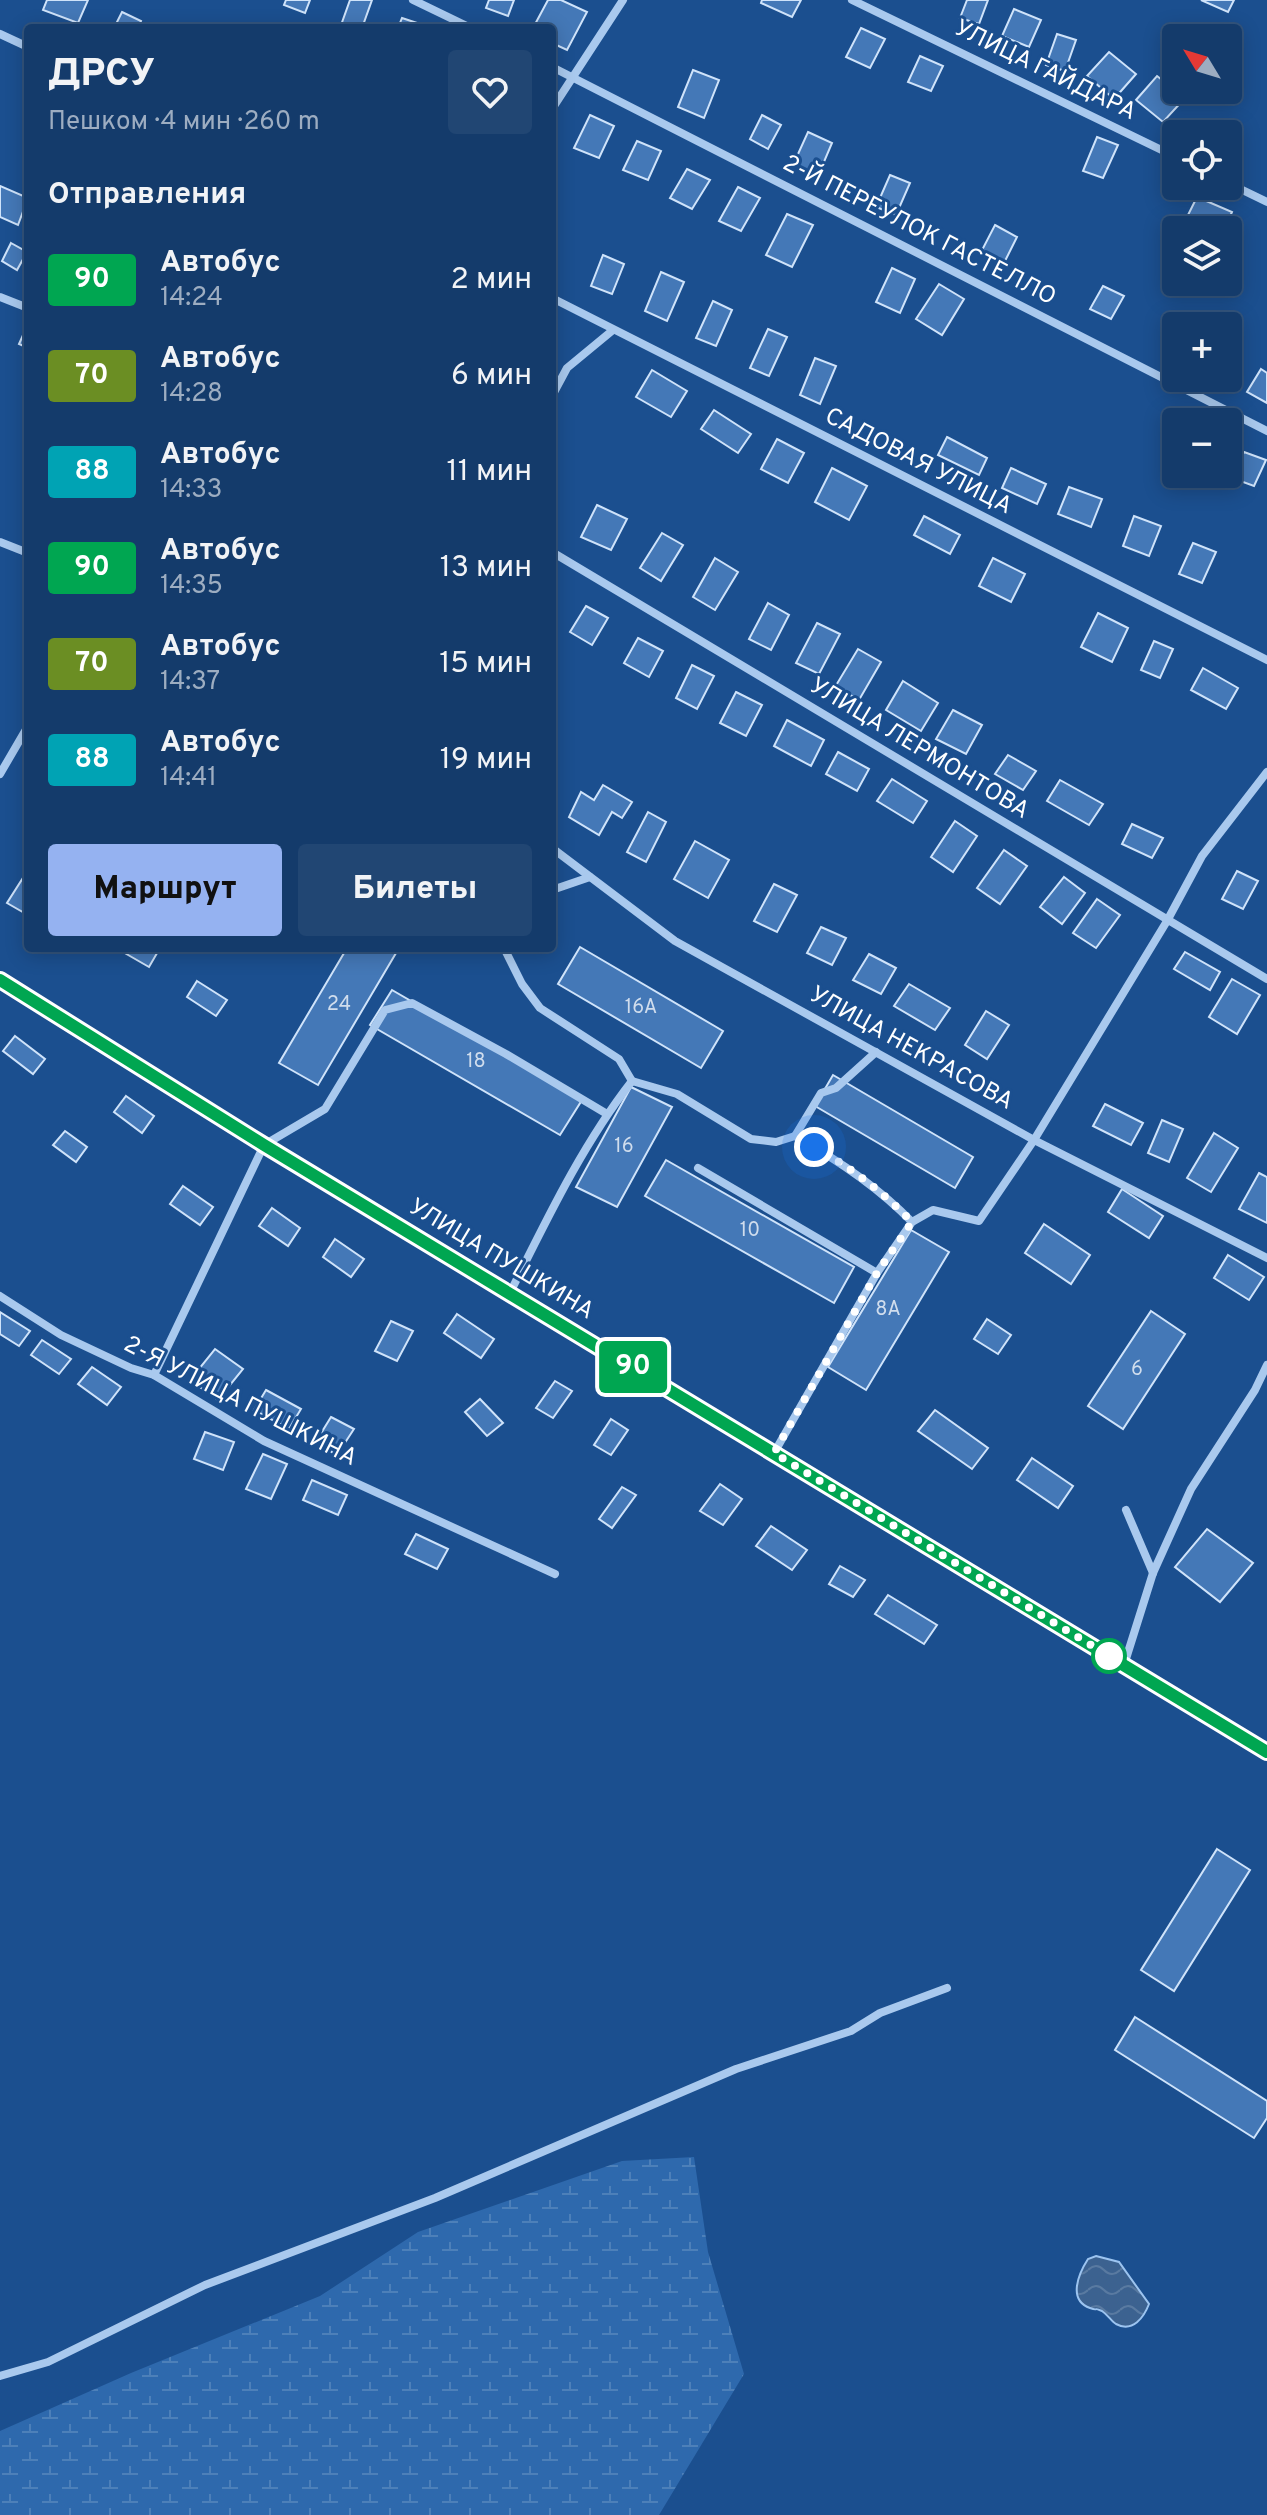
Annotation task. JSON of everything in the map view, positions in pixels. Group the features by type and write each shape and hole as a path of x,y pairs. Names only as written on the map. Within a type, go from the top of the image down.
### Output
{"main road":[{"name":"УЛИЦА ПУШКИНА","path":"0,980 264,1145 1267,1752"}],"street":[{"path":"413,0 463,24"},
{"path":"556,103 623,0"},
{"name":"УЛИЦА ГАЙДАРА","path":"852,0 1162,150"},
{"path":"0,34 24,45"},
{"name":"2-Й ПЕРЕУЛОК ГАСТЕЛЛО","path":"556,69 1267,431"},
{"path":"1242,190 1267,202"},
{"path":"0,297 24,306"},
{"name":"САДОВАЯ УЛИЦА","path":"556,300 1267,660"},
{"path":"556,389 567,368 613,330"},
{"path":"0,542 24,551"},
{"name":"УЛИЦА ЛЕРМОНТОВА","path":"556,554 1267,979"},
{"path":"0,774 24,733"},
{"path":"774,1453 877,1273 912,1222 933,1210 979,1221 1034,1140 1167,921 1202,856 1267,772"},
{"name":"УЛИЦА НЕКРАСОВА","path":"556,851 675,941 1034,1140 1267,1258"},
{"path":"556,889 590,877"},
{"path":"506,952 522,984 540,1008 619,1059 632,1081 677,1094 751,1139 776,1142 795,1136 821,1093 836,1088 876,1052"},
{"path":"154,1375 264,1145 325,1109 385,1010 412,1003 607,1114"},
{"path":"510,1293 607,1114 632,1081"},
{"path":"795,1136 832,1157 893,1202 912,1222"},
{"path":"698,1168 877,1273"},
{"name":"2-Я УЛИЦА ПУШКИНА","path":"0,1296 61,1335 131,1368 154,1375 264,1441 555,1574"},
{"path":"1124,1665 1153,1573 1191,1489 1255,1390 1267,1365"},
{"path":"1126,1510 1153,1573"},
{"path":"0,2376 48,2362 205,2285 435,2198 736,2069 851,2031 880,2013 947,1988"}],"green space":[{"path":"694,2157 708,2252 744,2374 659,2515 0,2515 0,2431 131,2373 320,2296 418,2232 622,2161"}],"water":[{"path":"1096,2256 1119,2262 1149,2304 1133,2325 1116,2324 1102,2311 1090,2308 1079,2299 1077,2286 1081,2271 1088,2259"}],"building":[{"path":"47,0 88,0 78,23 43,10"},
{"path":"286,0 310,0 305,13 284,5"},
{"path":"350,0 372,0 363,24 341,24"},
{"path":"489,0 514,0 508,16 486,8"},
{"path":"548,0 561,0 587,12 567,50 556,45 556,24 535,24"},
{"path":"762,0 801,0 792,17 761,3"},
{"path":"967,0 988,0 979,24 960,18"},
{"path":"1201,0 1234,0 1228,12"},
{"path":"1014,9 1041,20 1029,47 1002,36"},
{"path":"122,12 141,21 140,24 116,24"},
{"path":"402,18 420,24 400,24"},
{"path":"861,28 885,39 870,68 846,57"},
{"path":"1057,34 1076,40 1065,71 1046,65"},
{"path":"1109,52 1136,74 1114,99 1087,76"},
{"path":"920,56 943,66 931,91 908,82"},
{"path":"693,70 719,80 704,118 678,107"},
{"path":"1157,76 1162,80 1162,104 1180,104 1162,121 1136,100"},
{"path":"590,115 614,126 599,158 574,148"},
{"path":"762,115 781,125 768,149 750,139"},
{"path":"808,132 832,143 818,176 793,165"},
{"path":"1097,137 1118,145 1103,178 1083,171"},
{"path":"637,141 661,151 648,180 623,170"},
{"path":"687,169 710,180 692,209 670,198"},
{"path":"890,175 910,183 896,215 876,207"},
{"path":"0,186 24,196 24,209 18,225 0,217"},
{"path":"738,187 760,198 741,231 719,221"},
{"path":"1196,200 1204,200 1232,212 1230,216 1188,216"},
{"path":"787,214 813,225 792,267 766,255"},
{"path":"995,225 1017,237 1003,265 980,254"},
{"path":"11,243 24,250 17,270 2,261"},
{"path":"603,255 624,264 612,294 591,286"},
{"path":"892,268 915,279 900,313 876,302"},
{"path":"661,272 684,282 667,321 645,311"},
{"path":"939,284 964,299 942,335 916,319"},
{"path":"1103,286 1124,296 1111,319 1090,309"},
{"path":"713,301 732,310 716,346 696,338"},
{"path":"768,329 787,337 769,376 750,368"},
{"path":"815,358 836,366 820,404 800,395"},
{"path":"1261,369 1267,373 1267,403 1247,392"},
{"path":"652,370 687,391 671,417 636,397"},
{"path":"714,410 751,434 738,453 701,429"},
{"path":"947,437 987,458 979,475 938,455"},
{"path":"777,439 804,453 788,483 761,469"},
{"path":"1244,452 1266,460 1254,486 1242,482"},
{"path":"832,468 867,486 849,520 815,502"},
{"path":"1011,468 1046,484 1037,504 1002,488"},
{"path":"1069,487 1102,499 1091,527 1058,514"},
{"path":"597,505 627,519 611,550 581,537"},
{"path":"924,516 960,535 950,554 914,535"},
{"path":"1134,516 1161,526 1149,556 1123,546"},
{"path":"662,533 683,545 661,581 640,568"},
{"path":"1193,543 1216,552 1202,583 1179,574"},
{"path":"715,558 738,572 715,610 693,597"},
{"path":"993,558 1025,574 1011,602 979,586"},
{"path":"768,603 789,615 771,650 749,639"},
{"path":"586,606 608,618 592,645 570,632"},
{"path":"1098,613 1128,628 1112,662 1081,647"},
{"path":"817,623 840,634 819,674 796,663"},
{"path":"638,638 663,651 649,677 624,663"},
{"path":"1154,641 1173,649 1160,678 1141,670"},
{"path":"858,649 881,662 859,700 835,687"},
{"path":"692,665 714,676 697,709 676,698"},
{"path":"1203,668 1238,688 1226,709 1191,690"},
{"path":"903,681 938,703 921,731 886,710"},
{"path":"736,692 762,705 746,736 720,723"},
{"path":"953,710 982,725 966,754 936,739"},
{"path":"787,720 824,740 811,766 774,746"},
{"path":"838,752 869,769 857,791 826,774"},
{"path":"1008,755 1036,771 1023,790 995,774"},
{"path":"892,779 927,801 913,823 877,801"},
{"path":"1060,780 1103,804 1089,825 1047,801"},
{"path":"603,785 632,802 622,818 612,812 599,835 569,817 581,792 594,800"},
{"path":"648,812 666,822 646,862 627,852"},
{"path":"955,821 977,836 953,872 931,857"},
{"path":"1132,824 1163,838 1152,858 1122,844"},
{"path":"695,841 729,860 708,898 674,879"},
{"path":"1004,850 1027,866 1000,904 977,888"},
{"path":"1237,871 1258,881 1243,909 1222,899"},
{"path":"24,876 24,913 7,903"},
{"path":"1064,877 1085,893 1062,924 1040,907"},
{"path":"774,884 797,895 777,932 754,921"},
{"path":"1097,899 1120,915 1096,948 1073,933"},
{"path":"821,927 846,938 832,965 807,953"},
{"path":"580,947 723,1031 701,1068 558,984"},
{"path":"123,952 158,952 149,967"},
{"path":"345,952 397,952 318,1085 279,1063"},
{"path":"1185,952 1220,972 1210,990 1174,969"},
{"path":"869,954 896,968 881,994 853,980"},
{"path":"1232,979 1260,995 1237,1034 1209,1017"},
{"path":"197,981 227,1000 216,1016 187,997"},
{"path":"909,984 950,1008 935,1030 894,1006"},
{"path":"392,990 582,1100 560,1135 370,1025"},
{"path":"986,1011 1009,1025 987,1059 965,1045"},
{"path":"15,1036 45,1059 33,1074 3,1051"},
{"path":"833,1075 973,1157 955,1188 815,1106"},
{"path":"631,1087 672,1107 617,1207 576,1187"},
{"path":"126,1096 154,1116 142,1133 114,1112"},
{"path":"1105,1104 1143,1123 1131,1145 1093,1126"},
{"path":"1162,1120 1183,1129 1169,1162 1148,1153"},
{"path":"65,1131 87,1147 76,1162 53,1145"},
{"path":"1214,1133 1238,1148 1211,1192 1187,1178"},
{"path":"666,1160 854,1267 834,1303 645,1196"},
{"path":"1259,1173 1267,1177 1267,1223 1239,1209"},
{"path":"183,1186 213,1207 200,1225 170,1204"},
{"path":"1122,1189 1163,1216 1149,1238 1108,1212"},
{"path":"272,1208 300,1228 288,1246 259,1226"},
{"path":"1044,1224 1090,1255 1071,1284 1025,1253"},
{"path":"911,1230 949,1252 866,1390 828,1367"},
{"path":"335,1239 364,1259 351,1277 323,1257"},
{"path":"1228,1255 1264,1277 1249,1300 1214,1278"},
{"path":"1151,1311 1185,1334 1123,1429 1088,1406"},
{"path":"0,1312 30,1331 19,1346 0,1334"},
{"path":"457,1314 494,1339 481,1358 444,1333"},
{"path":"987,1319 1011,1335 998,1354 974,1339"},
{"path":"391,1321 413,1331 397,1361 375,1351"},
{"path":"42,1340 71,1359 59,1374 31,1355"},
{"path":"215,1349 243,1369 218,1400 190,1380"},
{"path":"92,1367 121,1387 107,1405 78,1384"},
{"path":"555,1381 572,1391 553,1418 536,1408"},
{"path":"266,1390 301,1409 289,1429 254,1410"},
{"path":"480,1399 503,1423 487,1436 465,1412"},
{"path":"935,1410 988,1448 972,1469 918,1431"},
{"path":"331,1417 354,1429 337,1455 315,1443"},
{"path":"611,1419 628,1430 611,1455 594,1445"},
{"path":"205,1432 234,1442 223,1470 194,1459"},
{"path":"263,1454 287,1464 271,1499 246,1489"},
{"path":"1032,1458 1073,1486 1058,1508 1017,1480"},
{"path":"312,1480 347,1495 338,1515 303,1500"},
{"path":"720,1484 742,1499 723,1525 700,1511"},
{"path":"622,1487 636,1495 612,1528 599,1519"},
{"path":"771,1526 807,1550 792,1570 756,1546"},
{"path":"1207,1529 1253,1563 1220,1602 1175,1567"},
{"path":"416,1534 448,1549 437,1569 405,1554"},
{"path":"840,1566 865,1580 853,1597 829,1584"},
{"path":"888,1595 937,1625 924,1644 875,1614"},
{"path":"1217,1849 1250,1870 1174,1991 1141,1970"},
{"path":"1135,2017 1267,2101 1267,2118 1254,2138 1115,2050"}],"bus line":[{"name":"90","path":"0,980 264,1145 1267,1752"}],"route":[{"path":"814,1147 893,1202 912,1222 877,1273 774,1453 1109,1656"}]}
